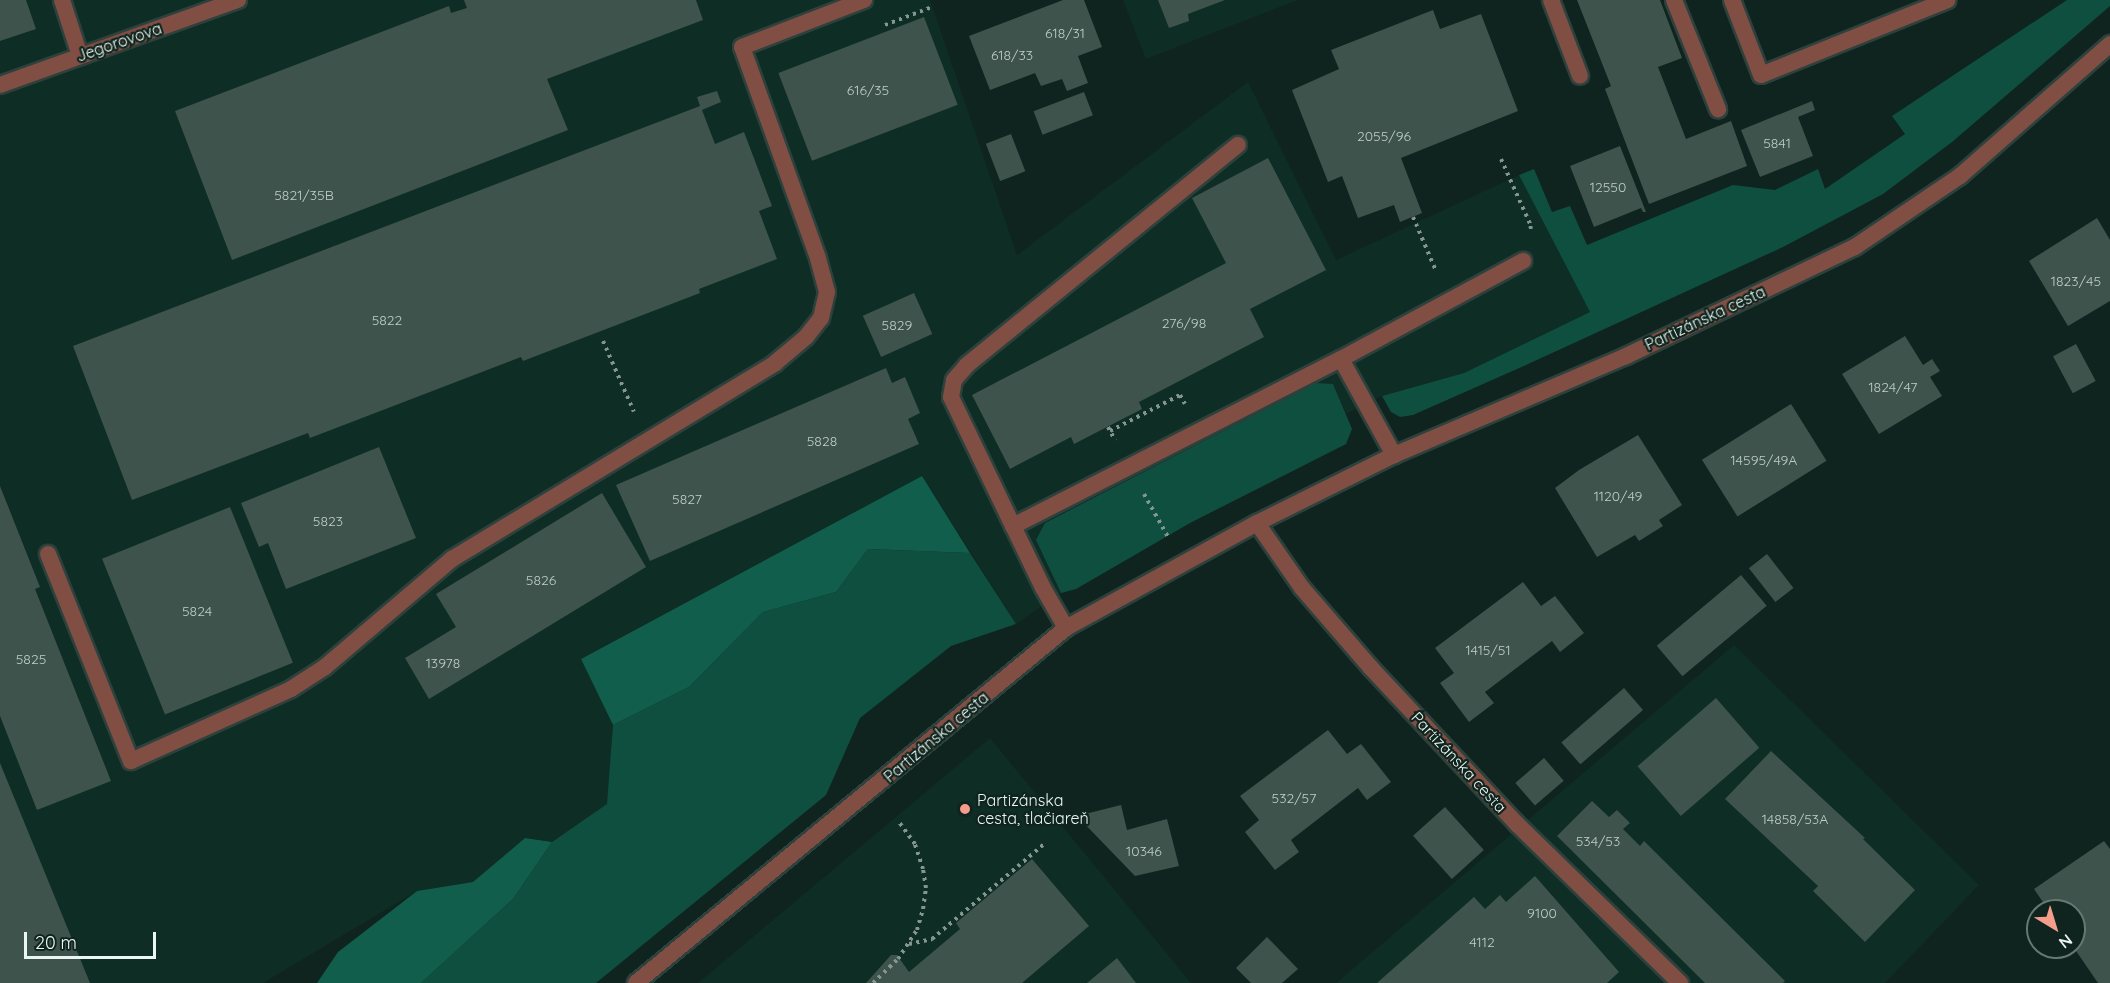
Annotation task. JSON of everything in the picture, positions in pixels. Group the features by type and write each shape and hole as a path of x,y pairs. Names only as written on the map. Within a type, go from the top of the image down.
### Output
{"street":[{"path":"62,0 80,56"},
{"name":"Jegorovova","path":"0,84 238,0"},
{"path":"48,554 132,761 291,689 325,667 452,559 775,363 811,331 821,318 827,292 818,258 742,47 864,0"},
{"path":"1551,0 1580,76"},
{"path":"1674,0 1718,109"},
{"path":"1732,0 1761,75 1929,3 1948,0"},
{"name":"Partizánska cesta","path":"636,983 1066,628 1257,523 1394,455 1626,356 1856,247 1960,176 2110,44"},
{"path":"1066,628 1043,588 951,398 954,380 967,365 1238,145"},
{"path":"1013,526 1341,359 1523,261"},
{"path":"1341,359 1394,455"},
{"name":"Partizánska cesta","path":"1257,523 1302,588 1371,668 1517,824 1680,983"}],"path":[{"path":"1501,159 1531,226 1523,261"},
{"path":"1413,217 1436,270"},
{"path":"603,341 635,415"},
{"path":"1108,427 1112,434"},
{"path":"1115,439 1183,564"},
{"path":"873,983 898,959 917,930 926,888 915,844 899,822"},
{"path":"908,944 932,939 1044,844"}],"shaded area":[{"path":"0,0 930,0 1017,255 1248,82 1336,260 1519,175 1590,312 1464,373 1382,396 1346,414 1333,384 1036,540 1061,593 1016,624 922,476 581,659 613,725 608,804 552,842 525,838 473,882 417,891 263,983 0,983"},
{"path":"1123,0 1298,0 1146,59"},
{"path":"1734,645 1979,885 1885,983 1336,983"},
{"path":"990,738 1191,983 698,983"}],"green space":[{"path":"2067,0 2110,0 2110,6 1952,142 1883,194 1783,247 1526,365 1413,415 1400,417 1391,412 1382,396 1464,373 1590,312 1519,175 1534,169 1552,212 1570,206 1587,245 1733,185 1775,190 1818,169 1825,189 1905,134 1892,116"},
{"path":"1316,383 1333,384 1352,429 1346,444 1190,523 1076,589 1061,593 1036,540 1045,523"},
{"path":"922,476 970,553 868,549 836,592 763,612 689,687 613,725 581,659"},
{"path":"868,549 970,553 1016,624 951,646 860,718 826,795 596,983 421,983 513,899 552,842 607,804 613,725 689,687 763,612 836,592"},
{"path":"525,838 552,842 513,899 421,983 317,983 338,952 417,891 473,882"}],"building":[{"path":"0,0 26,0 36,29 0,41"},
{"path":"464,0 696,0 703,20 547,79 568,130 232,260 175,111 449,6 451,13 467,8"},
{"path":"1063,0 1084,0 1102,47 1078,56 1088,83 1067,91 1062,79 1041,86 1035,73 990,90 969,36"},
{"path":"1158,0 1225,0 1188,14 1189,21 1169,28"},
{"path":"1577,0 1660,0 1682,58 1658,67 1686,139 1731,121 1747,166 1649,204 1605,89 1611,86"},
{"path":"1433,10 1440,29 1481,14 1518,111 1401,158 1422,213 1400,222 1394,205 1358,218 1342,176 1328,182 1292,90 1339,69 1331,50"},
{"path":"924,17 958,105 812,161 778,73"},
{"path":"717,91 721,102 702,110 715,144 744,132 772,206 759,211 777,259 699,289 700,293 523,361 521,357 310,438 308,433 132,500 73,346 700,106 697,97"},
{"path":"1084,92 1093,115 1043,135 1034,111"},
{"path":"1812,101 1815,110 1798,117 1813,156 1760,177 1741,130"},
{"path":"1011,134 1025,171 1000,181 986,144"},
{"path":"1620,146 1646,212 1643,212 1641,208 1594,227 1570,166"},
{"path":"1268,158 1326,270 1250,309 1264,337 1139,402 1142,409 1074,444 1071,437 1010,469 972,395 1226,263 1192,198"},
{"path":"2097,218 2110,240 2110,301 2068,326 2029,261"},
{"path":"914,293 932,334 881,357 863,316"},
{"path":"1905,336 1923,365 1932,359 1940,371 1930,377 1942,396 1879,434 1842,374"},
{"path":"2076,344 2096,381 2073,393 2053,356"},
{"path":"886,368 892,383 905,377 920,413 908,419 919,444 650,561 616,485"},
{"path":"1791,404 1827,461 1737,516 1702,460"},
{"path":"1638,435 1682,505 1659,520 1663,526 1639,541 1635,535 1597,557 1555,488 1579,470"},
{"path":"379,447 416,538 286,589 268,543 259,547 241,503"},
{"path":"0,486 40,587 35,589 111,781 37,810 0,716"},
{"path":"602,493 646,567 429,699 405,658 456,627 436,594"},
{"path":"230,507 293,663 165,714 102,559"},
{"path":"1767,554 1793,588 1775,602 1749,568"},
{"path":"1741,575 1767,606 1682,676 1657,646"},
{"path":"1523,582 1541,606 1555,596 1584,633 1560,652 1552,641 1485,692 1494,703 1469,722 1440,683 1454,673 1435,648"},
{"path":"1624,688 1643,710 1580,764 1561,742"},
{"path":"1716,698 1759,748 1681,816 1638,766"},
{"path":"1328,730 1347,754 1361,744 1391,782 1367,800 1358,788 1291,840 1299,852 1275,870 1245,832 1259,820 1240,796"},
{"path":"1771,751 1865,838 1863,839 1915,890 1865,942 1813,891 1818,886 1725,799"},
{"path":"1544,758 1564,781 1535,806 1515,783"},
{"path":"0,763 90,983 0,983"},
{"path":"1592,801 1609,817 1617,810 1630,823 1623,829 1640,846 1644,841 1785,981 1783,983 1705,983 1557,836"},
{"path":"1121,805 1127,830 1167,819 1179,866 1135,876 1077,816"},
{"path":"1445,807 1484,850 1452,879 1413,836"},
{"path":"2104,841 2110,849 2110,983 2098,983 2082,959 2086,959 2086,899 2041,899 2034,889"},
{"path":"1032,859 1089,926 1022,983 866,983 891,955 897,955 909,972 960,929 956,923"},
{"path":"1535,876 1619,972 1607,983 1377,983 1474,897 1485,909 1500,895 1506,902"},
{"path":"1267,937 1298,969 1282,983 1251,983 1236,968"},
{"path":"1117,958 1136,983 1087,983"}],"place":[{"name":"Partizánska cesta, tlačiareň","path":"965,809"}]}
